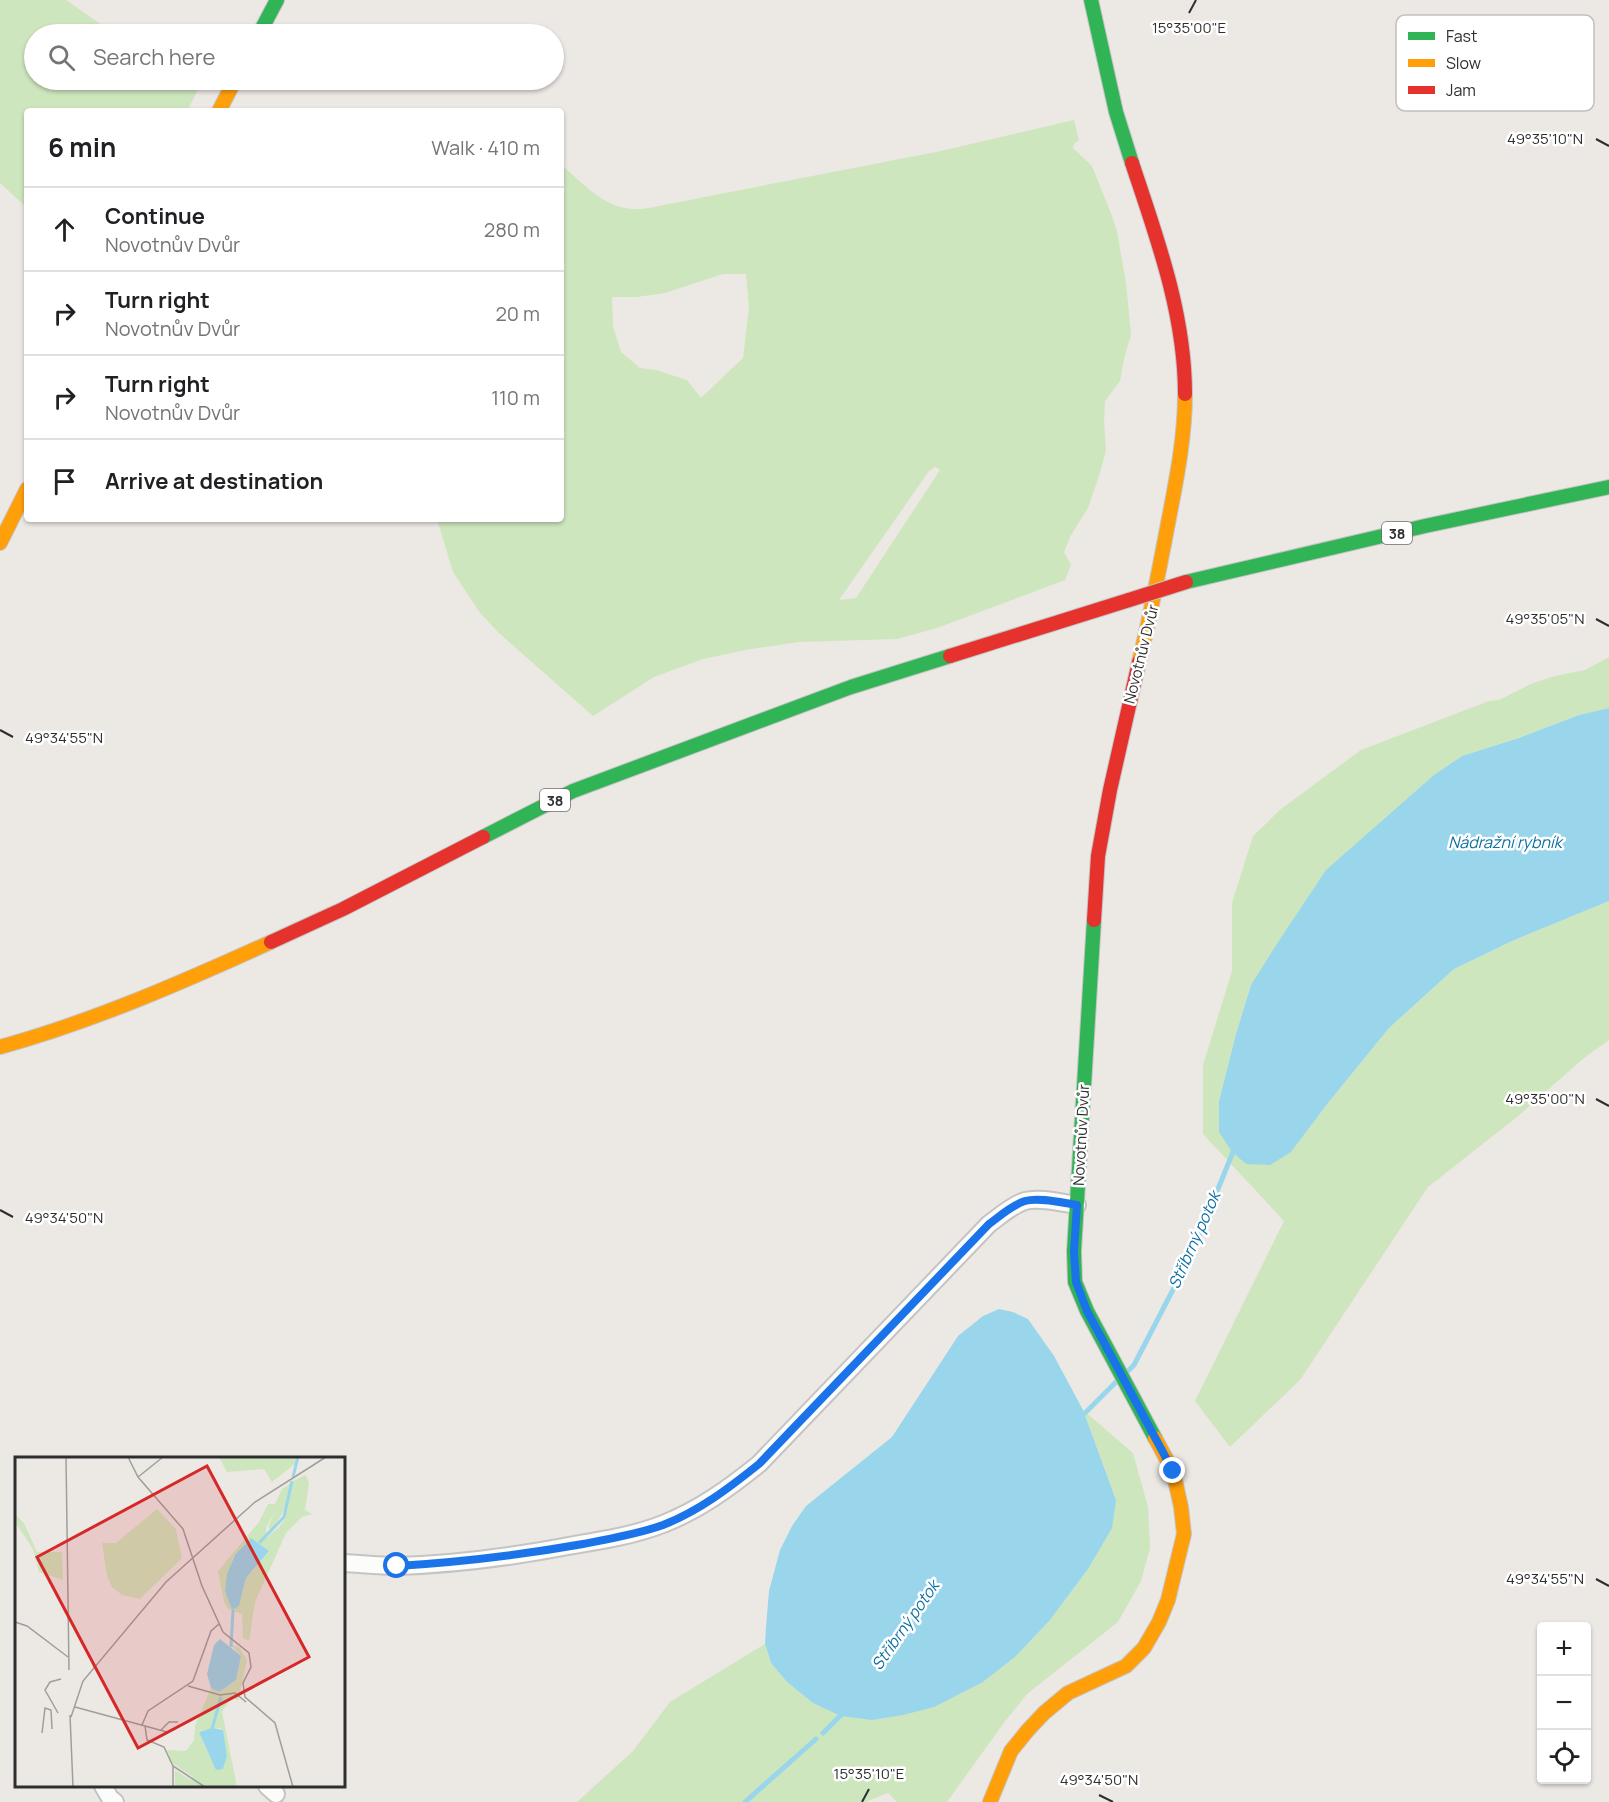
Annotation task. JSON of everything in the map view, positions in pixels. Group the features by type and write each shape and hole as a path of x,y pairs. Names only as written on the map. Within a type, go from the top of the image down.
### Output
{"street":[{"path":"264,24 277,0"},
{"name":"Novotnův Dvůr","path":"990,1802 1011,1751 1044,1713 1068,1693 1126,1666 1143,1648 1159,1622 1168,1600 1184,1534 1173,1471 1087,1311 1076,1282 1074,1251 1098,856 1110,790 1155,595 1181,455 1185,414 1185,370 1178,318 1160,249 1116,112 1091,0"},
{"path":"221,108 231,90"},
{"name":"38","path":"0,1047 46,1035 169,988 343,909 573,790 851,687 1186,582 1425,526 1609,488"},
{"path":"0,543 24,495"},
{"name":"Novotnův Dvůr","path":"345,1563 397,1566 530,1554 634,1533 662,1525 700,1507 726,1491 759,1464 989,1224 1009,1209 1026,1201 1037,1200 1077,1205"},
{"path":"104,1787 115,1802"}],"green space":[{"path":"0,0 66,0 101,24 24,24 24,90 198,90 189,108 24,108 24,205 0,183"},
{"path":"1074,120 1079,140 1073,148 1092,166 1117,231 1126,283 1131,335 1120,381 1105,401 1106,450 1099,476 1088,508 1071,535 1064,552 1071,565 1065,580 937,628 897,639 799,642 703,659 654,677 593,716 499,633 480,613 453,572 438,522 564,522 564,167 585,186 611,204 632,209 653,207 941,151","holes":["723,274 746,274 749,307 743,358 701,398 687,380 656,370 640,368 621,352 613,326 612,297 637,297 665,293","935,467 940,470 856,598 839,600 929,471"]},
{"path":"1609,657 1609,708 1579,715 1519,738 1462,756 1434,775 1394,812 1251,985 1219,1101 1219,1132 1291,1152 1389,1028 1454,969 1512,941 1609,901 1609,1040 1428,1187 1300,1380 1230,1447 1195,1401 1284,1221 1203,1134 1203,1065 1232,971 1232,903 1253,836 1281,809 1361,750 1489,701 1499,700 1533,683 1585,670"},
{"path":"1083,1410 1133,1453 1148,1507 1150,1548 1141,1581 1118,1622 1027,1694 947,1802 897,1802 888,1793 865,1802 577,1802 633,1751 670,1702 765,1644 771,1663 787,1682 813,1703 983,1682 1015,1657 1050,1620 1088,1569 1116,1500"}],"water":[{"name":"Nádražní rybník","path":"1609,708 1609,901 1512,941 1454,969 1389,1028 1291,1152 1270,1165 1246,1164 1232,1152 1219,1132 1219,1101 1236,1034 1251,985 1326,870 1434,775 1462,756 1519,738 1579,715"},
{"path":"999,1309 1028,1319 1054,1356 1083,1410 1116,1500 1112,1528 1088,1569 1050,1620 1015,1657 983,1682 934,1707 903,1715 872,1720 841,1716 813,1703 787,1682 771,1663 765,1644 766,1627 769,1591 780,1550 792,1526 806,1506 892,1437 958,1336 983,1316"}],"waterway":[{"name":"Stříbrný potok","path":"1126,1373 1134,1365 1192,1253 1235,1147"},
{"name":"Stříbrný potok","path":"1081,1417 1117,1381"},
{"name":"Stříbrný potok","path":"823,1733 845,1711"},
{"name":"Stříbrný potok","path":"745,1802 816,1739"}],"traffic: fast":[{"path":"264,24 277,0"},
{"path":"1091,0 1116,112 1132,163"},
{"path":"1186,582 1425,526 1609,487"},
{"path":"483,837 573,791 851,687 950,656"},
{"path":"1094,920 1074,1251 1075,1282 1087,1311 1155,1438"}],"traffic: slow":[{"path":"221,108 230,90"},
{"path":"1139,662 1178,472 1185,394"},
{"path":"0,543 24,495"},
{"path":"0,1047 104,1013 271,942"},
{"path":"990,1802 1011,1751 1028,1730 1068,1693 1126,1666 1144,1648 1159,1622 1168,1600 1184,1534 1173,1471 1155,1438"}],"traffic: jam":[{"path":"1132,163 1160,248 1175,306 1184,364 1185,394"},
{"path":"1129,600 1186,582"},
{"path":"950,656 1129,600"},
{"path":"1094,920 1098,856 1110,790 1139,662"},
{"path":"271,942 343,909 483,837"}],"route":[{"path":"397,1566 530,1554 607,1539 662,1525 700,1507 726,1491 759,1464 989,1224 1009,1209 1026,1201 1037,1200 1077,1205 1074,1251 1076,1282 1087,1311 1173,1471"}]}
